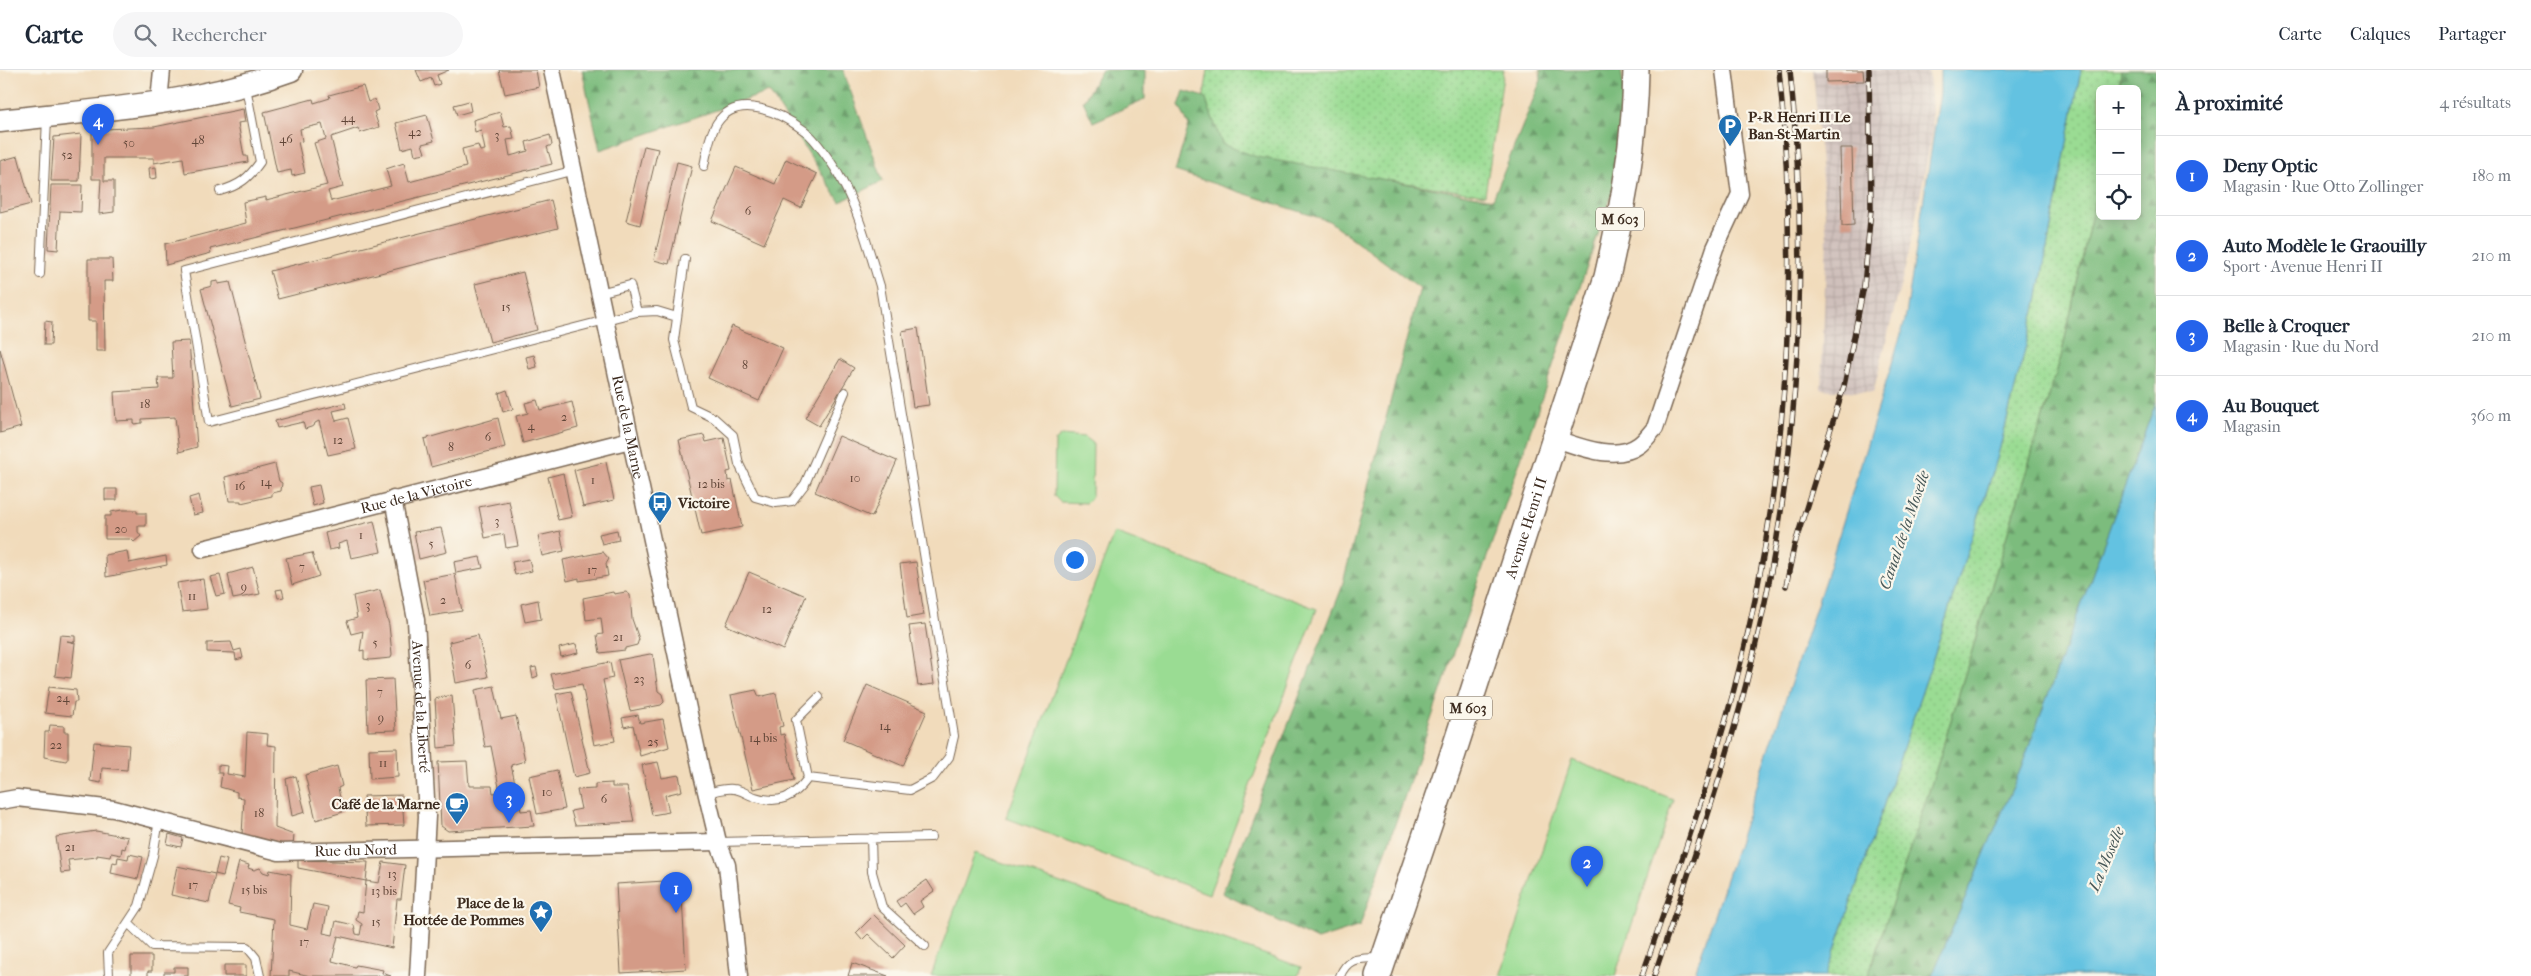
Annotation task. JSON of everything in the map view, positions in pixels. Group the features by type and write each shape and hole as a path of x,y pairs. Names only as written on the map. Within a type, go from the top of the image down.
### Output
{"main road":[{"name":"Avenue Henri II","path":"1381,967 1452,757 1607,277 1621,215 1634,132 1636,70"}],"street":[{"path":"159,102 162,70"},
{"path":"0,121 159,102 245,85 290,70"},
{"name":"Rue de la Marne","path":"552,70 575,170 630,440 707,793 718,842 727,865 739,976"},
{"path":"1556,439 1579,447 1618,454 1639,446 1655,428 1715,248 1740,194 1724,70"},
{"name":"Rue de la Victoire","path":"203,549 630,440"},
{"name":"Avenue de la Liberté","path":"393,499 416,620 427,816 418,976"},
{"name":"Rue du Nord","path":"0,801 17,798 114,809 279,852 718,842"}],"lane":[{"path":"220,191 239,186 250,177 260,162 245,85"},
{"path":"704,166 710,139 718,122 733,109 751,106 777,114 806,132 841,178 867,243 880,286 954,736 949,757 933,778 910,790 808,778"},
{"path":"40,274 47,116"},
{"path":"575,170 184,271 208,422 638,312 658,311 676,316"},
{"path":"684,260 674,340 691,407 714,418 733,436 739,464 755,497 776,503 792,501 805,484 845,392"},
{"path":"599,293 630,285 638,312"},
{"path":"707,793 725,788 736,789 756,798 778,800 797,793 808,778 796,720 819,697"},
{"path":"109,976 108,953 139,906 153,856 159,820"},
{"path":"718,842 931,837"},
{"path":"871,838 872,872 882,907 925,946"},
{"path":"128,923 152,946 246,947 256,958 260,976"},
{"path":"1340,976 1345,965 1355,959 1381,967"}],"shaded area":[{"path":"1813,70 1929,70 1933,130 1909,252 1873,393 1821,389 1827,238"}],"green space":[{"path":"582,70 843,70 883,181 840,202 769,92 600,150"},
{"path":"1102,70 1145,70 1145,99 1093,122 1083,101"},
{"path":"1208,70 1504,70 1485,195 1195,151"},
{"path":"1540,70 1621,70 1632,136 1360,926 1317,940 1222,893 1341,590 1420,288 1329,221 1175,171 1189,125 1179,106 1184,91 1205,97 1222,144 1257,157 1493,199 1541,80"},
{"path":"2081,70 2121,70 2119,85 2096,85 2096,195 2061,357 1935,773 1868,976 1826,976 1930,668 1997,459 2036,306"},
{"path":"2121,70 2156,70 2156,402 2021,768 1932,976 1868,976 1935,773 2061,357 2096,195 2096,220 2141,220 2141,85 2119,85"},
{"path":"1062,435 1085,437 1093,443 1092,496 1086,503 1060,502 1054,496 1055,441"},
{"path":"1114,533 1317,609 1209,894 1006,818"},
{"path":"1572,760 1673,799 1615,976 1500,976"},
{"path":"975,853 1301,967 1298,976 931,976"}],"water":[{"name":"Canal de la Moselle","path":"1940,70 2081,70 2036,306 1997,459 1930,668 1826,976 1694,976 1826,577 1905,321 1940,93"},
{"name":"La Moselle","path":"2156,402 2156,976 1932,976 2021,768"}],"building":[{"path":"416,70 449,70 437,75 440,84 434,86 431,78 421,82"},
{"path":"499,70 536,70 539,87 505,94"},
{"path":"1826,70 1863,70 1864,81 1826,82"},
{"path":"363,86 368,102 375,99 378,110 374,112 379,127 360,133 358,128 331,137 343,187 328,191 331,201 391,186 386,169 404,163 409,182 466,167 462,149 478,145 480,151 485,150 481,130 475,132 473,120 500,112 504,127 511,126 514,139 507,140 510,156 528,151 526,142 550,135 552,145 547,147 552,164 210,249 211,253 166,265 165,244 246,223 243,202 266,197 266,200 327,185 314,143 326,139 322,124 300,129 302,141 298,142 305,173 292,176 291,170 277,173 264,112 313,99 314,103 330,98 329,95"},
{"path":"469,101 471,111 457,115 454,105"},
{"path":"243,109 245,122 238,123 244,156 247,156 248,162 185,173 183,158 154,163 154,158 104,158 104,181 114,181 114,212 99,214 101,179 92,179 92,133 104,129 154,127"},
{"path":"427,115 434,141 422,144 425,153 415,155 413,146 402,149 396,123"},
{"path":"81,134 79,181 51,181 54,137"},
{"path":"644,146 658,149 640,225 626,221"},
{"path":"1840,148 1852,148 1854,225 1842,226"},
{"path":"18,156 31,204 0,212 0,161"},
{"path":"786,159 817,174 801,208 784,200 764,244 712,221 736,167 775,184"},
{"path":"677,162 692,166 669,264 654,260"},
{"path":"156,167 157,178 150,179 149,168"},
{"path":"51,185 82,185 81,212 60,211 58,250 48,249"},
{"path":"551,200 558,228 278,299 270,271"},
{"path":"88,259 112,259 113,281 104,281 105,351 96,351 96,321 88,321"},
{"path":"523,272 537,330 490,342 475,284"},
{"path":"218,281 218,284 230,282 260,399 232,406 201,289 212,286 212,282"},
{"path":"45,321 52,322 51,345 44,345"},
{"path":"732,326 783,348 759,401 708,378"},
{"path":"918,328 929,405 913,407 902,331"},
{"path":"189,341 197,447 179,452 175,417 142,419 142,423 134,424 134,420 116,421 114,392 159,389 158,378 173,378 171,342"},
{"path":"0,349 21,427 0,433"},
{"path":"534,355 537,367 529,369 526,357"},
{"path":"840,359 854,368 819,426 805,418"},
{"path":"507,390 513,409 503,412 499,393"},
{"path":"537,400 540,410 572,402 578,428 523,443 516,416 528,413 525,403"},
{"path":"345,403 346,408 333,411 336,421 348,418 356,449 328,455 319,421 314,426 305,429 303,422 277,428 275,421"},
{"path":"498,418 505,447 431,467 424,439"},
{"path":"704,435 706,442 724,438 731,471 727,472 728,481 732,480 742,527 701,535 679,440"},
{"path":"839,436 897,461 872,517 815,492"},
{"path":"606,462 614,500 583,507 574,470"},
{"path":"275,464 279,481 282,483 281,491 272,493 272,496 241,503 241,501 229,501 225,477"},
{"path":"563,473 572,517 558,520 548,477"},
{"path":"319,485 323,503 313,506 309,487"},
{"path":"105,489 117,489 117,500 105,500"},
{"path":"199,495 203,513 193,515 189,498"},
{"path":"509,501 518,546 506,548 504,534 485,538 479,507"},
{"path":"137,510 137,513 146,513 146,526 138,526 138,532 141,536 134,542 131,539 105,539 105,516 111,516 111,512"},
{"path":"374,521 381,552 351,558 347,541 338,544 339,548 329,550 325,533"},
{"path":"441,528 447,552 419,559 414,532"},
{"path":"617,530 619,540 602,544 599,534"},
{"path":"560,531 564,551 542,556 538,536"},
{"path":"127,551 129,563 166,556 167,565 106,577 105,555"},
{"path":"603,552 609,559 606,564 608,576 579,581 579,578 567,581 563,560"},
{"path":"312,553 319,576 292,585 286,558"},
{"path":"480,557 483,568 456,573 454,562"},
{"path":"529,559 532,571 515,575 512,562"},
{"path":"916,562 924,615 907,618 900,564"},
{"path":"253,567 260,594 233,599 228,574"},
{"path":"749,572 806,596 783,650 726,625"},
{"path":"455,574 462,611 430,616 423,580"},
{"path":"220,575 225,594 216,596 210,577"},
{"path":"203,579 207,609 182,612 177,583"},
{"path":"282,589 284,597 278,598 276,590"},
{"path":"380,590 389,625 392,654 391,658 364,659 364,650 360,651 363,631 351,634 347,621 357,618 353,596"},
{"path":"613,592 614,594 626,592 630,595 632,619 639,639 637,645 625,648 625,650 600,653 597,635 603,634 601,618 586,620 583,598"},
{"path":"538,600 541,619 525,622 521,604"},
{"path":"925,624 934,684 918,686 909,626"},
{"path":"60,635 75,636 75,642 67,641 75,643 71,678 55,676"},
{"path":"478,635 488,677 456,683 449,642"},
{"path":"231,642 234,651 241,649 243,658 236,660 235,653 207,652 207,643"},
{"path":"576,644 578,653 561,657 559,648"},
{"path":"653,655 658,691 662,694 664,702 661,705 630,711 618,660"},
{"path":"610,662 613,678 603,680 615,741 594,745 582,684 555,689 551,674"},
{"path":"536,667 538,676 533,678 531,668"},
{"path":"393,679 396,730 368,731 366,680"},
{"path":"867,685 927,711 903,766 843,740"},
{"path":"494,686 501,719 516,716 525,761 511,765 521,811 531,810 534,826 448,831 441,826 438,762 467,761 469,786 492,786 493,793 503,792 499,787 491,746 485,747 475,690"},
{"path":"49,687 76,690 77,702 74,702 72,716 45,713"},
{"path":"756,690 759,697 776,693 783,726 779,727 780,735 784,734 794,780 753,789 731,695"},
{"path":"571,691 590,773 574,777 556,694"},
{"path":"452,695 456,746 438,748 435,699"},
{"path":"638,715 640,723 663,719 669,747 640,756 633,725 624,727 622,718"},
{"path":"50,725 64,726 64,732 68,732 68,758 66,761 44,757 45,732 49,732"},
{"path":"247,732 268,734 267,745 276,746 275,828 294,835 293,846 242,835 244,798 237,797 237,792 220,787 222,773 218,773 218,765 228,766 227,774 245,777"},
{"path":"94,742 129,745 127,770 102,768 101,783 90,781"},
{"path":"397,748 398,777 370,779 369,749"},
{"path":"658,762 662,778 679,775 682,791 665,795 669,812 652,815 642,765"},
{"path":"337,766 342,786 338,788 343,812 316,820 305,775"},
{"path":"557,770 565,809 537,814 529,776"},
{"path":"296,776 305,812 292,816 286,779"},
{"path":"612,783 612,787 627,787 634,822 575,825 571,811 581,809 577,790 595,789 595,784"},
{"path":"402,795 404,825 366,826 364,796"},
{"path":"96,831 128,837 125,849 122,848 121,855 111,853 110,857 97,855 97,857 68,860 70,872 61,873 56,837"},
{"path":"169,834 183,838 181,847 167,844"},
{"path":"129,854 143,857 138,879 111,873 113,862 117,863 118,857 128,859"},
{"path":"219,858 227,860 223,876 215,874"},
{"path":"298,860 368,862 366,881 298,868"},
{"path":"239,862 249,865 248,868 254,870 260,868 263,872 269,874 270,870 291,874 290,925 307,929 313,904 328,907 323,933 333,935 336,921 354,925 356,934 360,935 362,924 356,920 358,911 363,912 366,881 379,883 383,862 405,865 401,899 397,899 392,948 338,936 332,961 355,967 356,965 383,970 382,973 391,976 310,976 289,971 289,976 271,976 274,919 239,912 240,908 228,905"},
{"path":"177,866 215,874 209,903 171,895"},
{"path":"681,880 686,969 621,973 616,884"},
{"path":"927,880 934,891 920,901 923,907 913,914 905,903 900,907 896,901"},
{"path":"874,915 905,945 893,958 868,934 862,940 856,933"},
{"path":"131,956 152,956 152,971 148,971 148,976 131,976"},
{"path":"852,963 888,976 848,976"},
{"path":"224,965 246,965 246,976 224,976"},
{"path":"174,967 188,967 188,976 164,976 164,972 174,972"}],"railway":[{"path":"1642,976 1689,837 1732,697 1751,620 1777,464 1784,386 1788,307 1788,228 1779,70"},
{"path":"1654,976 1708,815 1744,693 1769,580 1781,508 1790,436 1799,289 1799,216 1790,70"},
{"path":"1786,586 1794,547 1844,386 1864,286 1871,209 1869,70"}],"place":[{"name":"Au Bouquet","path":"98,145"},
{"name":"P+R Henri II Le Ban-St-Martin","path":"1730,147"},
{"name":"Victoire","path":"660,524"},
{"name":"Belle à Croquer","path":"509,823"},
{"name":"Café de la Marne","path":"457,825"},
{"name":"Auto Modèle le Graouilly","path":"1587,887"},
{"name":"Deny Optic","path":"676,913"},
{"name":"Place de la Hottée de Pommes","path":"541,933"}]}
